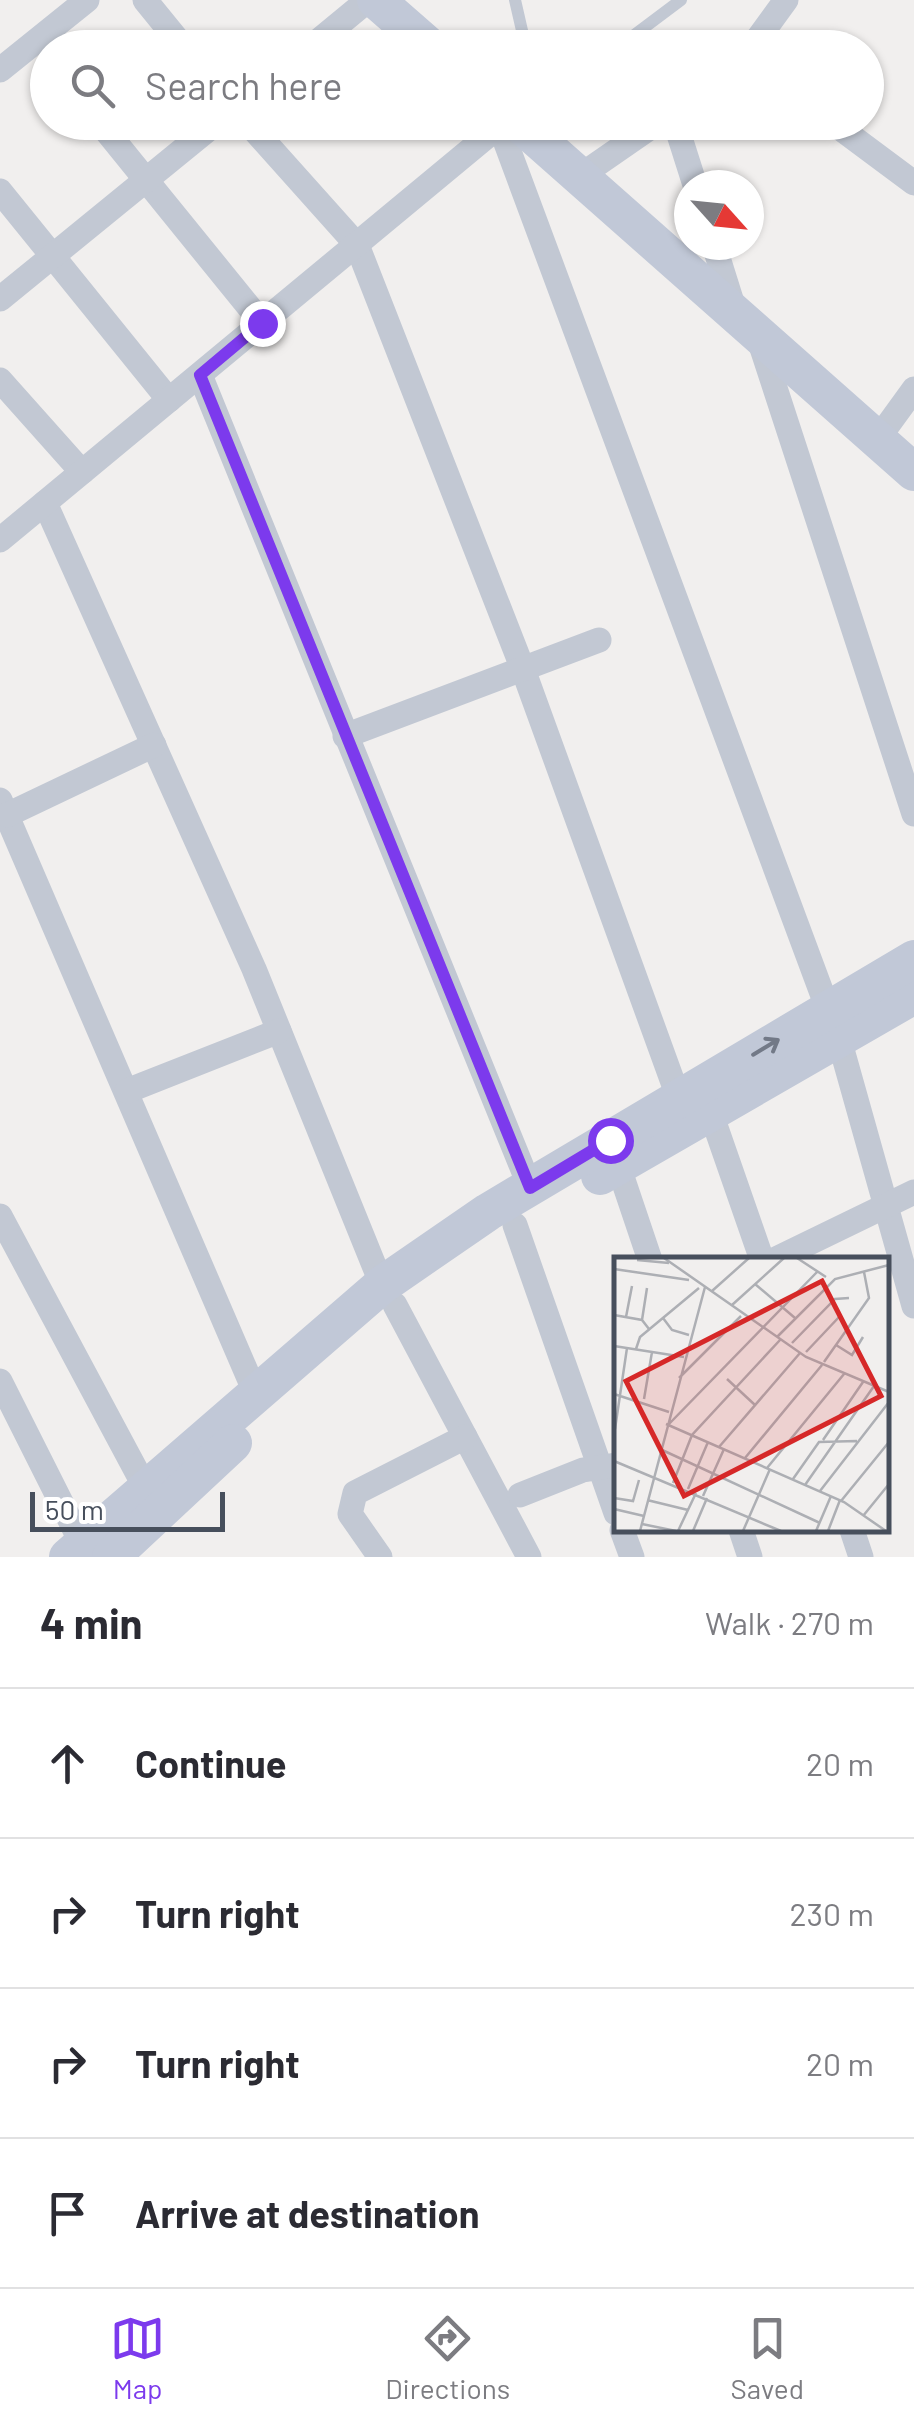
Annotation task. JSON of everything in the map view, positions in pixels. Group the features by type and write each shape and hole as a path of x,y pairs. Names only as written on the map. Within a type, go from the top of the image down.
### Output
{"main road":[{"path":"372,0 409,30"},
{"path":"529,140 580,176 914,472"},
{"path":"833,1025 914,959"},
{"path":"87,1553 145,1488 255,1392 530,1188 833,1025 914,995"},
{"path":"87,1553 254,1424 389,1295 618,1165 697,1100"}],"street":[{"path":"60,30 87,0"},
{"path":"146,0 170,30"},
{"path":"333,30 372,0"},
{"path":"764,30 786,0"},
{"path":"0,70 30,56"},
{"path":"114,140 262,323"},
{"path":"0,299 195,140"},
{"path":"262,140 357,245 524,672 761,1257"},
{"path":"0,540 487,140"},
{"path":"513,140 833,1025 914,1306"},
{"path":"580,176 632,140"},
{"path":"680,140 689,170"},
{"path":"856,140 914,183"},
{"path":"0,192 168,400"},
{"path":"720,260 746,324 914,814"},
{"path":"200,375 530,1188"},
{"path":"0,380 82,472"},
{"path":"877,440 914,389"},
{"path":"46,503 279,1031 389,1295 529,1557"},
{"path":"345,736 524,672 599,640"},
{"path":"154,746 3,807 255,1392"},
{"path":"127,1091 279,1031"},
{"path":"618,1165 649,1257"},
{"path":"780,1257 886,1202 914,1192"},
{"path":"0,1216 145,1488"},
{"path":"516,1225 609,1468 614,1500"},
{"path":"0,1382 87,1553"},
{"path":"380,1557 350,1514 355,1493 465,1436"},
{"path":"520,1495 583,1470 609,1468"},
{"path":"623,1532 632,1557"},
{"path":"741,1532 750,1557"},
{"path":"853,1532 861,1557"}],"lane":[{"path":"515,0 522,30"},
{"path":"642,30 681,0"}],"route":[{"path":"262,323 200,375 530,1188 610,1140"}]}
